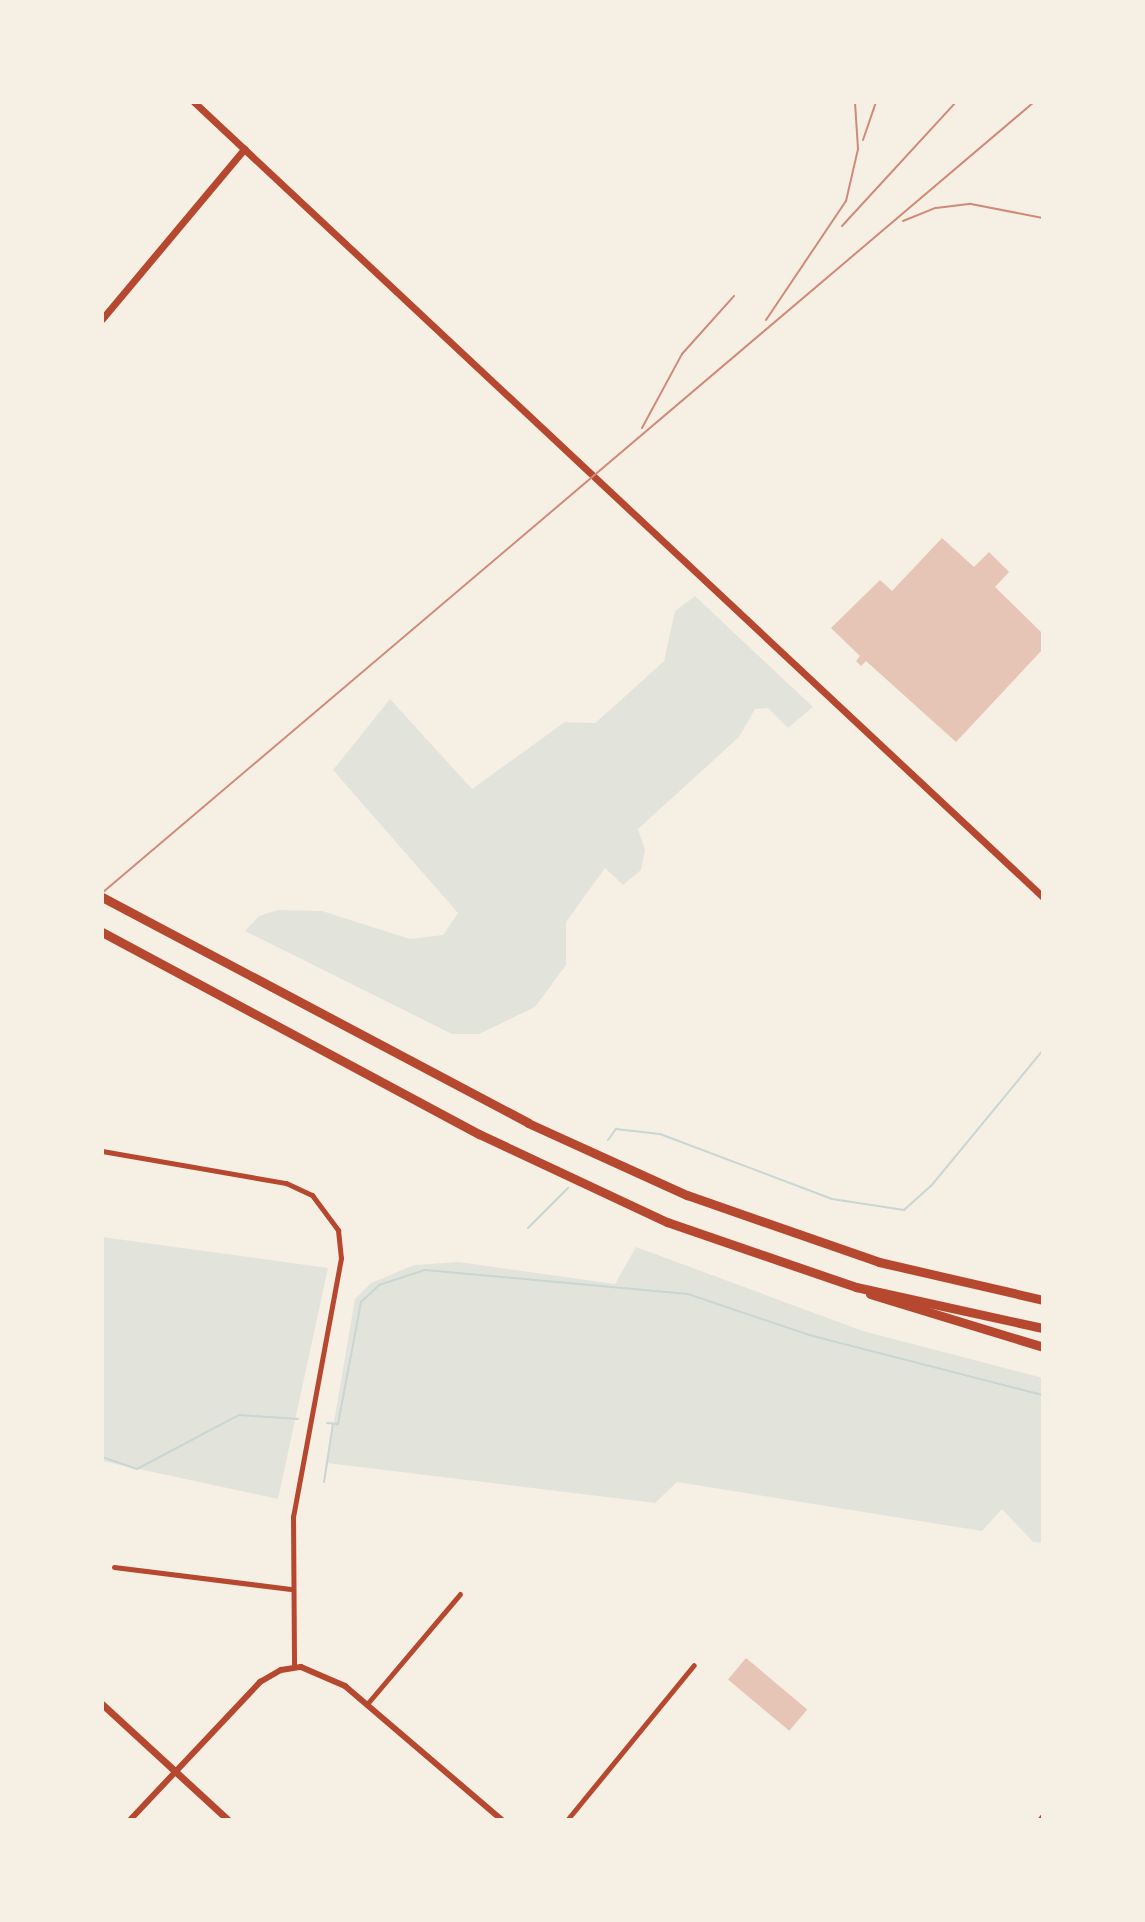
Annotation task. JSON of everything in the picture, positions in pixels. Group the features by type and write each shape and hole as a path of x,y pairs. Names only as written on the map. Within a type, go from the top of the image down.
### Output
{"highway":[{"path":"102,898 528,1123 687,1195 879,1262 1042,1299"},
{"path":"102,932 563,1176 682,1228 856,1287 1043,1328"},
{"path":"856,1287 890,1305 1043,1347"}],"main road":[{"path":"194,102 1043,897"},
{"path":"102,319 244,149"},
{"path":"102,1704 228,1820"}],"street":[{"path":"102,1151 286,1183 312,1195 338,1230 341,1258 293,1516 291,1589 294,1667"},
{"path":"114,1567 291,1589"},
{"path":"367,1704 460,1594"},
{"path":"567,1820 694,1665"},
{"path":"130,1820 260,1682 294,1667 324,1674 367,1704 502,1820"},
{"path":"1039,1820 1043,1815"}],"shaded area":[{"path":"695,596 813,707 788,728 768,708 755,709 739,737 638,829 645,850 641,870 623,885 605,868 566,922 566,965 535,1007 479,1034 452,1034 245,931 259,916 278,910 322,911 410,939 443,935 458,913 333,770 390,699 472,789 565,722 595,723 664,661 675,611"},
{"path":"102,1237 328,1268 278,1499 102,1461"},
{"path":"636,1247 863,1331 1043,1378 1043,1543 1033,1542 1002,1509 982,1531 677,1482 655,1503 327,1463 355,1299 371,1283 414,1265 459,1262 615,1284"}],"building":[{"path":"942,538 974,567 989,552 1009,572 995,587 1043,634 1043,649 956,742 866,661 861,666 856,661 860,656 831,628 880,580 892,591"},
{"path":"746,1658 807,1709 789,1731 728,1679"}],"waterway":[{"path":"608,1140 616,1129 660,1134 832,1199 904,1210 931,1186 1043,1050"},
{"path":"528,1228 568,1188"},
{"path":"327,1423 338,1424 361,1302 379,1285 425,1270 688,1294 809,1335 1043,1395"},
{"path":"102,1457 137,1469 239,1415 298,1419"},
{"path":"324,1482 333,1424"}],"railway":[{"path":"766,320 846,201 858,149 855,102"},
{"path":"863,140 876,102"},
{"path":"842,226 956,102"},
{"path":"102,893 1034,102"},
{"path":"903,221 936,208 971,204 1043,218"},
{"path":"642,428 682,354 734,296"}]}
